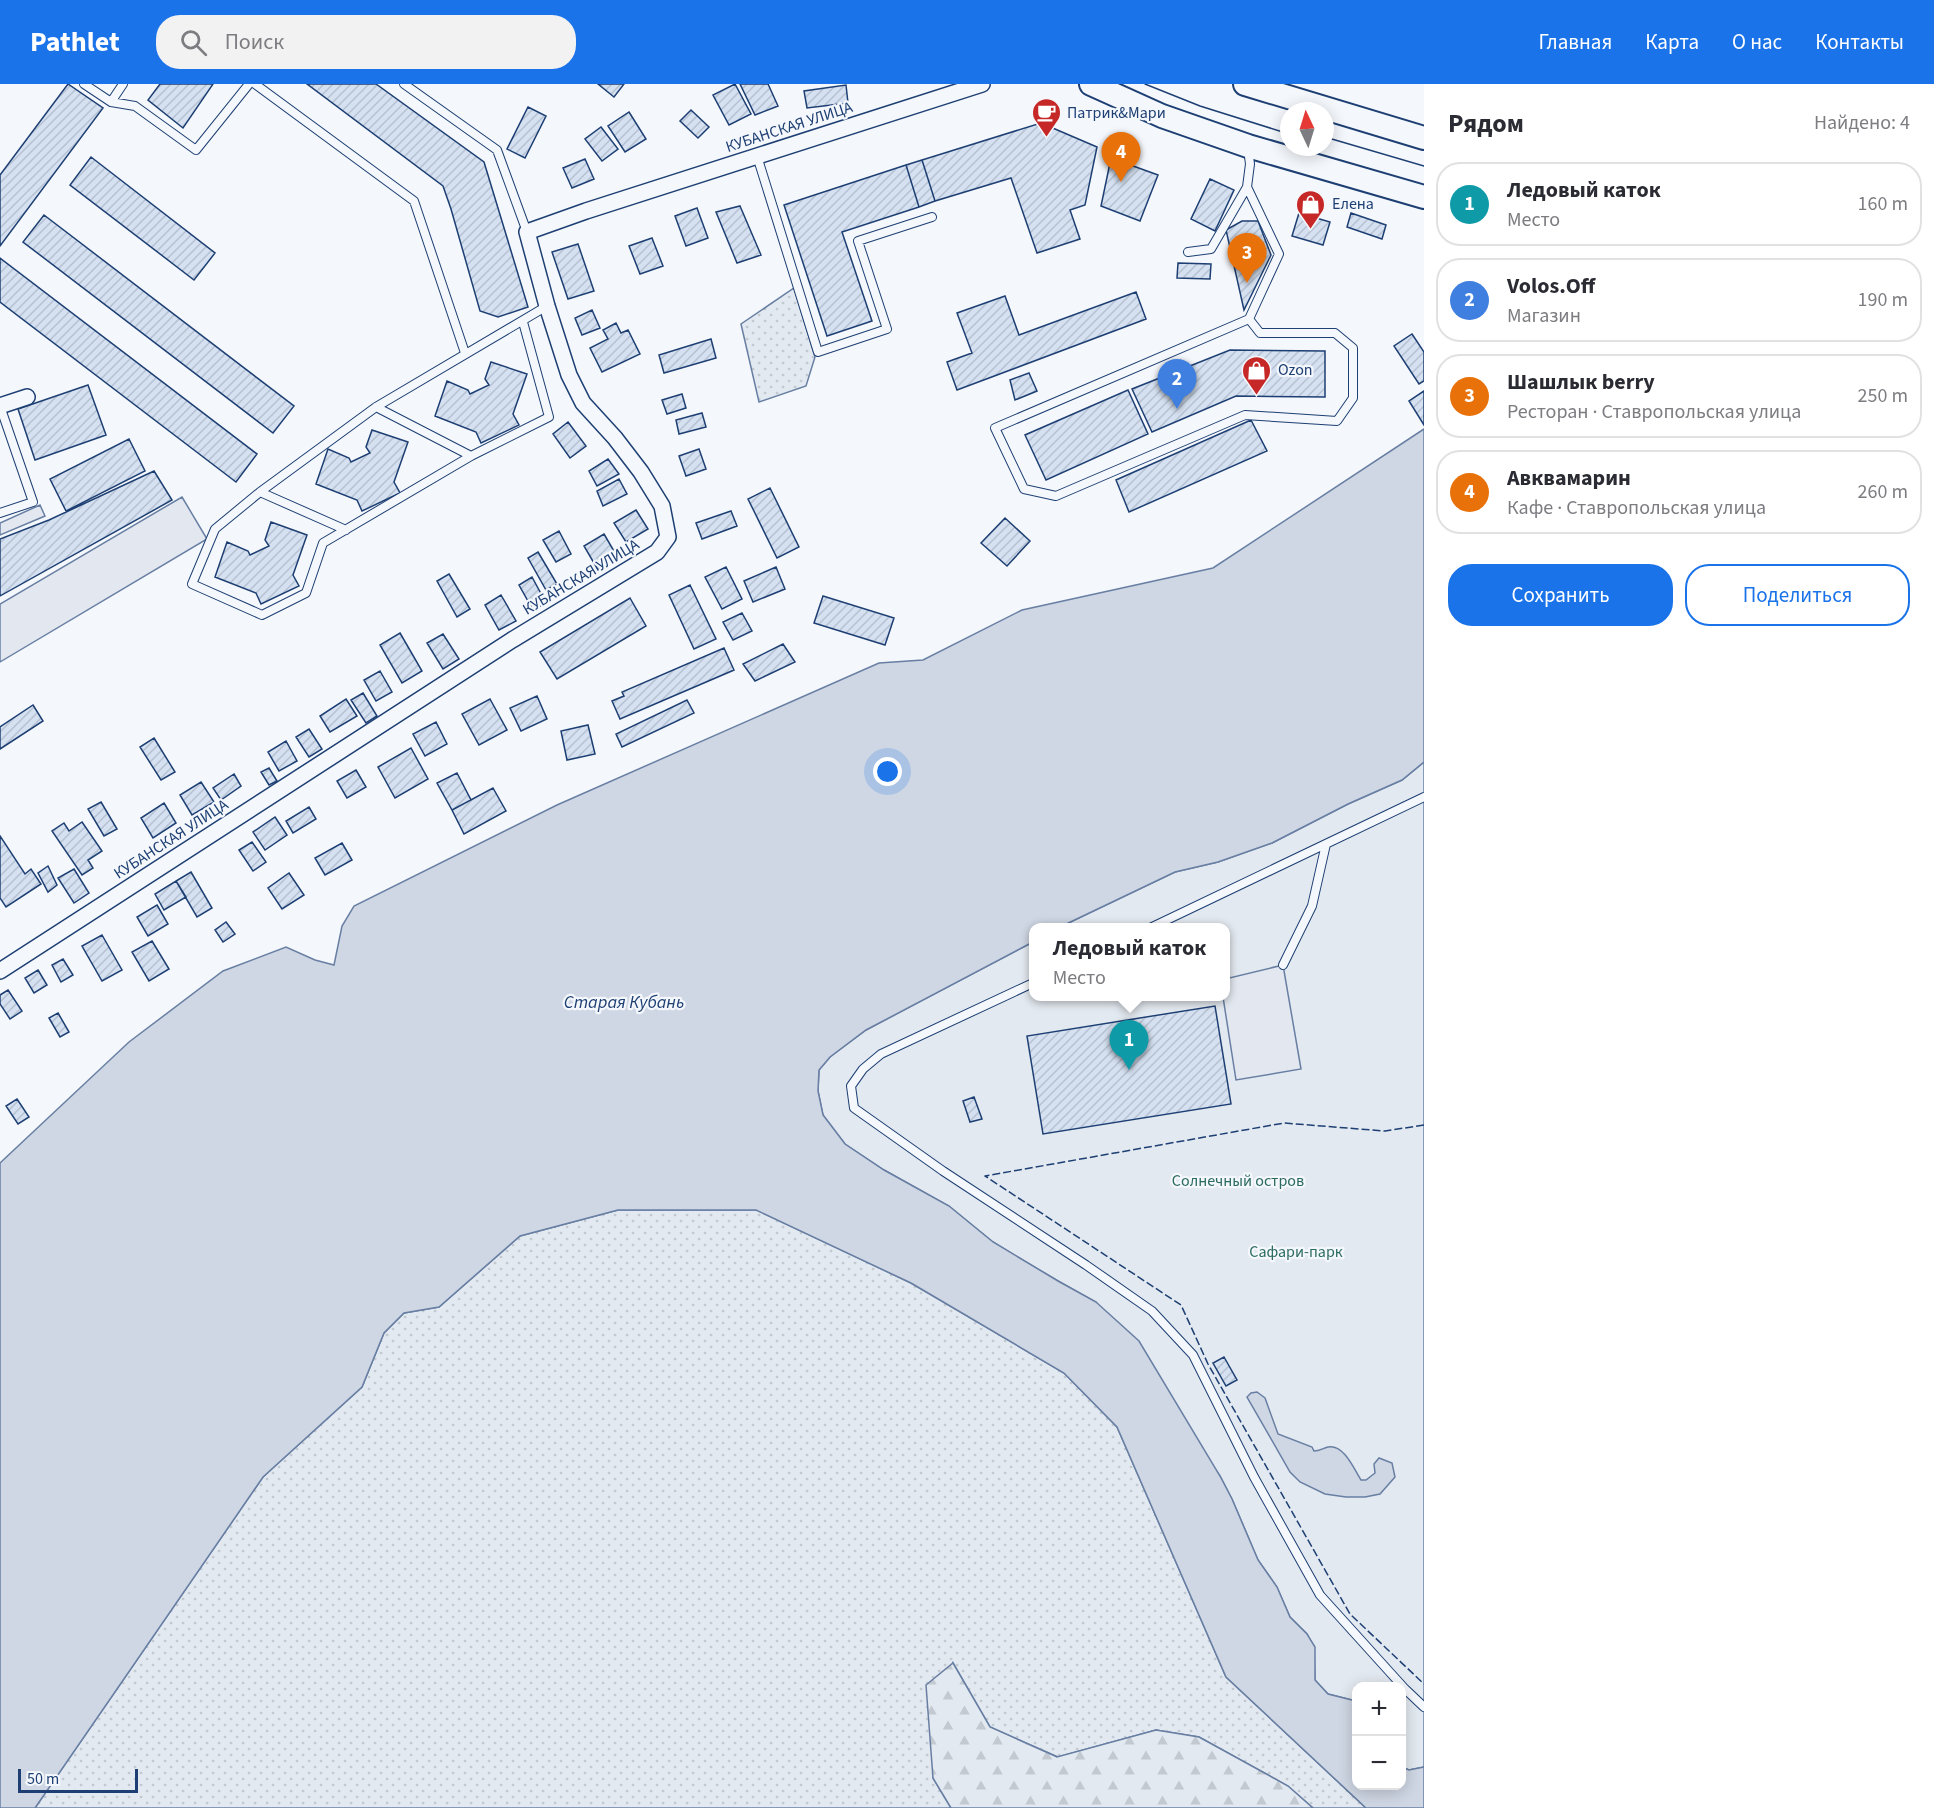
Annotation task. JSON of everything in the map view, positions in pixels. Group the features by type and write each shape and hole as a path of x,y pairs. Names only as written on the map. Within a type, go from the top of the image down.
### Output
{"main road":[{"path":"1091,84 1162,116 1248,146 1424,197"},
{"path":"1245,84 1424,138"}],"street":[{"name":"КУБАНСКАЯ УЛИЦА","path":"0,971 512,640 657,552 668,537 662,506 641,472 615,438 583,403 569,375 547,306 527,231 982,84"},
{"path":"0,406 27,397"}],"lane":[{"path":"84,84 111,102 135,106 196,150 249,84"},
{"path":"111,102 123,84"},
{"path":"255,84 414,201 465,353"},
{"path":"404,84 496,150 527,231"},
{"path":"1188,252 1211,249 1247,187 1250,164 1248,146"},
{"path":"757,156 818,352 886,329 858,241 932,217"},
{"path":"1247,187 1279,254 1249,319 995,428 1024,489 1056,496 1245,415 1337,421 1353,398 1353,348 1335,333 1260,333 1249,319"},
{"path":"523,322 549,417 471,456 323,543 306,593 262,615 192,584 215,529 260,492 376,407 547,306"},
{"path":"0,406 33,502 0,513"},
{"path":"376,407 471,456"},
{"path":"260,492 346,530"},
{"path":"1158,923 1424,797"},
{"path":"1283,966 1312,906 1326,844"},
{"path":"1029,985 881,1054 863,1069 851,1086 854,1108 1008,1215 1086,1265 1159,1318 1193,1355 1254,1477 1320,1595 1424,1707"}],"green space":[{"path":"794,288 815,357 806,386 759,402 741,324"},
{"name":"Солнечный остров","path":"1424,762 1424,1767 1409,1770 1406,1769 1406,1682 1352,1682 1352,1700 1328,1694 1315,1680 1314,1647 1307,1634 1290,1617 1277,1587 1258,1560 1220,1476 1096,1302 993,1242 949,1206 884,1170 845,1144 823,1115 818,1091 819,1070 830,1057 866,1030 1029,944 1029,1001 1230,1001 1230,923 1068,923 1175,872 1218,862 1272,843 1348,804 1402,780"},
{"path":"618,1210 757,1210 911,1283 1064,1373 1117,1427 1226,1677 1366,1808 1313,1808 1288,1786 1199,1737 1156,1730 1058,1757 990,1727 953,1663 933,1778 951,1808 35,1808 263,1477 362,1387 384,1333 404,1313 439,1307 520,1236"},
{"path":"953,1663 990,1727 1057,1757 1156,1730 1199,1737 1288,1786 1313,1808 951,1808 933,1778 926,1685"}],"shaded area":[{"path":"182,497 207,539 0,662 0,604"},
{"path":"40,505 45,516 0,535 0,523"},
{"path":"1283,965 1301,1069 1236,1080 1224,1001 1230,1001 1230,978"}],"water":[{"name":"Старая Кубань","path":"1424,429 1424,762 1402,780 1348,804 1272,843 1218,862 1175,872 1068,923 1029,923 1029,944 866,1030 830,1057 819,1070 818,1091 823,1115 845,1144 884,1170 949,1206 993,1242 1096,1302 1139,1341 1220,1476 1258,1560 1277,1587 1290,1617 1307,1634 1315,1647 1315,1680 1328,1694 1352,1700 1352,1790 1406,1790 1406,1769 1424,1767 1424,1808 1366,1808 1226,1677 1117,1427 1064,1373 911,1283 756,1210 618,1210 520,1236 439,1307 404,1313 384,1333 362,1387 263,1477 35,1808 0,1808 0,1163 129,1042 223,971 286,947 315,960 334,965 342,926 354,906 557,805 879,663 923,660 1022,610 1213,568"},
{"path":"1257,1392 1265,1398 1278,1434 1312,1447 1314,1451 1328,1447 1339,1449 1348,1458 1361,1480 1366,1480 1375,1473 1374,1464 1379,1458 1392,1463 1395,1477 1380,1494 1365,1497 1325,1494 1300,1482 1290,1472 1247,1397"}],"building":[{"path":"68,84 103,108 0,246 0,175"},
{"path":"160,84 213,84 183,128 148,100"},
{"path":"307,84 376,84 484,162 528,307 498,317 480,311 443,186"},
{"path":"598,84 624,84 614,97"},
{"path":"735,84 751,114 729,125 713,95"},
{"path":"740,84 768,84 778,106 755,115"},
{"path":"846,85 848,103 807,108 804,91"},
{"path":"528,107 546,116 525,158 507,149"},
{"path":"691,110 709,127 698,138 680,121"},
{"path":"629,112 646,139 625,152 608,126"},
{"path":"1041,123 1097,147 1085,205 1070,210 1080,239 1037,253 1011,178 935,201 922,160"},
{"path":"601,127 618,149 602,161 585,139"},
{"path":"91,157 215,253 194,280 70,185"},
{"path":"1111,158 1158,175 1140,221 1101,206"},
{"path":"585,159 594,179 572,188 563,168"},
{"path":"922,160 935,201 919,207 906,165"},
{"path":"906,165 919,207 842,232 872,321 827,336 784,205"},
{"path":"1210,179 1234,190 1215,231 1191,219"},
{"path":"740,206 761,255 737,263 716,212"},
{"path":"697,208 708,238 686,246 675,216"},
{"path":"1299,213 1330,222 1323,245 1292,236"},
{"path":"1351,213 1386,225 1382,239 1347,227"},
{"path":"44,215 294,406 273,433 23,242"},
{"path":"1242,221 1258,221 1271,255 1244,310 1226,230"},
{"path":"652,238 663,266 640,274 629,246"},
{"path":"578,244 594,291 568,299 552,252"},
{"path":"0,258 257,454 236,482 0,302"},
{"path":"1178,263 1211,264 1210,279 1177,278"},
{"path":"1136,292 1146,319 957,390 947,362 972,353 957,313 1005,296 1019,335"},
{"path":"592,310 600,328 582,335 575,318"},
{"path":"616,323 621,333 628,330 640,354 602,372 590,348 608,339 603,330"},
{"path":"1412,334 1424,352 1424,381 1419,384 1394,346"},
{"path":"711,339 716,358 664,373 659,355"},
{"path":"1230,350 1325,351 1325,397 1236,396 1152,432 1132,389"},
{"path":"491,362 527,374 513,414 519,425 481,443 476,432 435,416 447,381 468,390 470,394 489,385 485,379"},
{"path":"1029,373 1037,391 1015,400 1010,380"},
{"path":"88,385 106,435 35,460 18,409"},
{"path":"1128,390 1148,434 1046,480 1025,435"},
{"path":"1424,391 1424,425 1409,401"},
{"path":"682,394 686,408 667,414 662,400"},
{"path":"702,413 706,427 679,434 676,420"},
{"path":"1251,420 1267,451 1129,512 1116,480"},
{"path":"568,422 586,446 570,458 553,434"},
{"path":"372,430 408,442 394,482 400,493 362,511 357,500 316,484 328,449 349,458 351,462 370,453 366,447"},
{"path":"129,439 145,471 66,511 50,479"},
{"path":"699,449 706,469 686,476 679,456"},
{"path":"608,459 619,474 597,486 589,471"},
{"path":"154,471 172,500 0,596 0,539 49,520"},
{"path":"619,479 627,494 603,506 597,491"},
{"path":"770,488 799,547 777,558 748,499"},
{"path":"636,510 648,529 626,542 614,523"},
{"path":"731,511 737,526 702,539 696,523"},
{"path":"1005,518 1030,541 1007,566 981,543"},
{"path":"271,522 307,535 293,575 299,586 261,604 256,593 215,577 227,542 248,551 250,555 269,546 265,540"},
{"path":"559,531 571,554 556,562 543,540"},
{"path":"604,534 618,558 598,570 584,546"},
{"path":"538,552 557,584 546,590 528,558"},
{"path":"726,567 742,599 722,609 705,577"},
{"path":"776,567 785,589 753,602 744,581"},
{"path":"449,574 470,609 457,617 437,581"},
{"path":"532,577 546,603 533,610 519,585"},
{"path":"690,585 716,639 694,649 669,595"},
{"path":"501,595 516,621 499,630 485,605"},
{"path":"823,596 894,618 885,645 814,623"},
{"path":"630,598 646,626 557,679 540,652"},
{"path":"742,613 752,631 733,640 723,622"},
{"path":"400,633 422,671 402,683 380,645"},
{"path":"443,634 459,659 443,669 427,643"},
{"path":"783,644 795,662 755,681 743,664"},
{"path":"724,648 734,670 620,719 612,701 624,696 622,692"},
{"path":"380,671 392,692 376,701 364,680"},
{"path":"363,693 377,716 366,723 351,700"},
{"path":"537,696 547,719 521,731 510,708"},
{"path":"346,699 357,716 330,732 320,716"},
{"path":"490,699 507,730 479,745 462,714"},
{"path":"687,700 694,713 622,747 616,734"},
{"path":"33,705 43,721 0,749 0,727"},
{"path":"436,722 447,744 425,756 413,734"},
{"path":"588,725 595,754 567,760 561,731"},
{"path":"309,729 322,749 309,757 296,737"},
{"path":"154,738 175,772 161,780 140,747"},
{"path":"286,741 297,761 279,771 268,752"},
{"path":"411,748 428,779 395,798 378,767"},
{"path":"269,768 277,781 269,785 261,772"},
{"path":"356,770 366,787 347,798 337,781"},
{"path":"457,773 471,800 452,810 437,783"},
{"path":"234,774 241,786 221,800 213,788"},
{"path":"201,782 214,802 192,815 180,795"},
{"path":"493,788 506,811 464,834 452,810"},
{"path":"101,802 117,829 104,836 88,809"},
{"path":"164,803 176,823 153,838 141,818"},
{"path":"309,807 316,819 293,833 286,821"},
{"path":"275,817 287,835 265,850 253,832"},
{"path":"82,822 102,851 88,860 93,868 82,875 52,831 64,823 69,831"},
{"path":"0,836 25,874 31,869 41,884 6,907 0,898"},
{"path":"252,842 266,862 253,871 239,850"},
{"path":"342,843 352,860 325,875 315,858"},
{"path":"48,866 57,885 48,892 38,873"},
{"path":"74,869 89,893 74,903 58,878"},
{"path":"191,872 212,908 197,917 176,881"},
{"path":"289,873 304,895 282,909 268,888"},
{"path":"176,881 186,897 164,910 155,894"},
{"path":"157,905 168,924 148,936 137,917"},
{"path":"226,922 235,934 223,942 215,930"},
{"path":"102,935 122,970 102,981 82,946"},
{"path":"152,941 169,969 149,981 132,952"},
{"path":"63,959 73,975 61,982 52,965"},
{"path":"38,970 47,985 34,993 25,978"},
{"path":"8,990 22,1011 10,1019 0,1004 0,995"},
{"path":"1215,1006 1231,1104 1043,1134 1027,1036"},
{"path":"58,1013 69,1032 60,1037 49,1018"},
{"path":"974,1097 982,1119 970,1122 963,1101"},
{"path":"17,1099 29,1117 18,1124 6,1106"},
{"path":"1224,1357 1237,1380 1226,1386 1213,1363"}],"tram line":[{"path":"1145,84 1200,106 1280,131"},
{"path":"1334,140 1424,166"}],"fence":[{"path":"1424,1125 1385,1131 1284,1123 985,1176 1181,1305 1208,1364 1350,1614 1424,1684"}],"place":[{"name":"Патрик&Мари","path":"1046,138"},
{"name":"Авквамарин","path":"1121,182"},
{"name":"Елена","path":"1311,230"},
{"name":"Шашлык berry","path":"1247,283"},
{"name":"Ozon","path":"1257,396"},
{"name":"Volos.Off","path":"1177,409"},
{"name":"Ледовый каток","path":"1129,1070"}],"park label":[{"name":"Сафари-парк","path":"1296,1252"}]}
